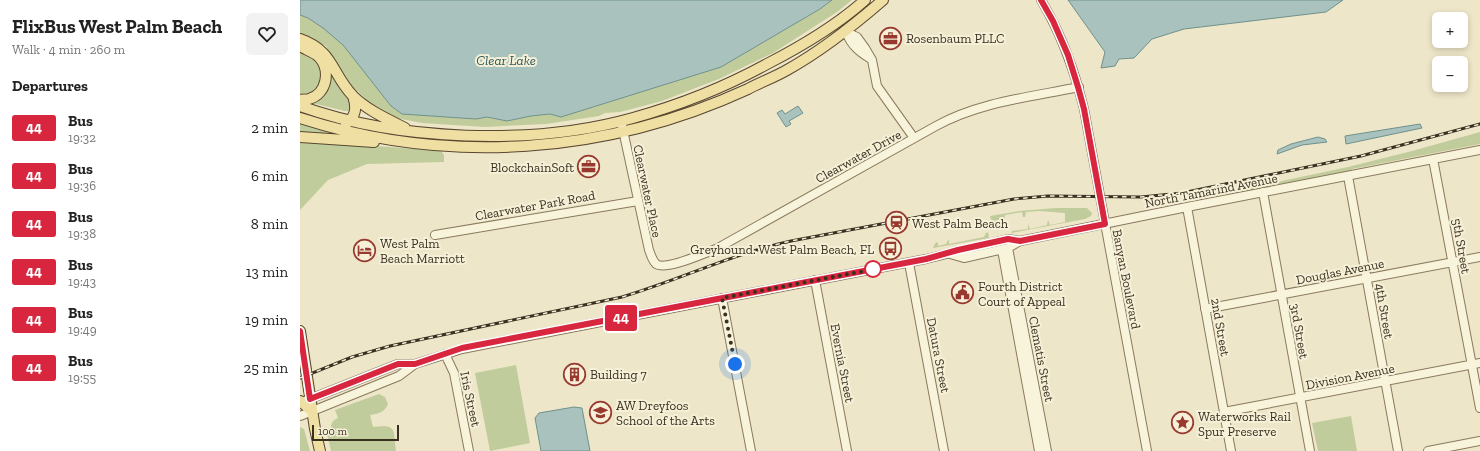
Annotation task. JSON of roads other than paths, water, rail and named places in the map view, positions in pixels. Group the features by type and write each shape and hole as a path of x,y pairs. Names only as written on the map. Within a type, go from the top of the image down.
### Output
{"main road":[{"path":"300,106 350,121 412,132 478,135 528,134 563,131 621,121 688,100 733,81 808,42 865,0"},
{"path":"300,137 476,148 533,146 582,140 623,132 686,114 733,96 789,69 846,32 883,0"},
{"path":"839,20 846,32"},
{"path":"300,39 316,46 326,55 336,73 353,96 378,114 412,132"},
{"path":"300,46 318,56 322,62 326,77 325,84 317,94 309,99 300,100"},
{"path":"336,128 350,121 355,114 356,110 353,96"},
{"path":"300,118 336,128 412,144"},
{"path":"300,331 303,401 312,411 320,451"}],"street":[{"name":"Banyan Boulevard","path":"1041,0 1053,21 1068,55 1084,109 1147,451"},
{"path":"846,32 857,37 865,48 872,60 877,86 914,138"},
{"name":"Clearwater Drive","path":"657,264 668,265 716,249 939,124 970,111 987,106 1078,87"},
{"name":"Clearwater Place","path":"621,121 649,250 652,259 657,264"},
{"name":"North Tamarind Avenue","path":"950,254 964,258 1005,249 1020,241 1480,150"},
{"name":"5th Street","path":"1433,159 1480,408"},
{"name":"4th Street","path":"1348,176 1398,451"},
{"name":"3rd Street","path":"1263,192 1310,451"},
{"name":"Clearwater Park Road","path":"435,235 638,201"},
{"name":"2nd Street","path":"1187,207 1232,451"},
{"path":"300,416 399,376 415,364 462,348 909,263 1002,240 1008,239 1020,241"},
{"path":"984,254 999,245 1002,240"},
{"name":"Clematis Street","path":"1005,249 1039,451"},
{"name":"Clematis Street","path":"1005,249 1047,451"},
{"name":"Douglas Avenue","path":"1206,309 1480,257"},
{"name":"Datura Street","path":"909,263 944,451"},
{"name":"Evernia Street","path":"815,280 847,451"},
{"path":"722,298 751,451"},
{"name":"Iris Street","path":"445,354 454,373 469,451"},
{"name":"Division Avenue","path":"1224,412 1480,363"},
{"path":"303,401 398,364 415,364"},
{"path":"1428,451 1480,441"}],"water":[{"name":"Clear Lake","path":"300,0 832,0 820,9 721,67 561,117 550,114 507,121 487,117 476,119 402,114 391,106 343,45 323,28 308,18 300,15"},
{"path":"1068,0 1343,0 1326,12 1184,29 1152,39 1134,58 1119,59 1115,66 1101,68 1105,52"},
{"path":"798,106 803,113 789,121 791,124 786,127 777,113 782,110 785,114"},
{"path":"1420,124 1422,128 1346,144 1345,136"},
{"path":"1318,137 1325,139 1327,142 1302,145 1277,154 1278,150 1291,144"},
{"path":"574,407 582,408 590,451 541,451 535,418 539,413"}],"railway":[{"path":"300,378 352,357 390,346 622,297 769,246 791,241 1014,199 1048,196 1141,197 1182,193 1361,156 1480,124"}],"place":[{"name":"Rosenbaum PLLC","path":"891,38"},
{"name":"BlockchainSoft","path":"589,167"},
{"name":"West Palm Beach","path":"896,223"},
{"name":"Greyhound. West Palm Beach, FL","path":"890,249"},
{"name":"West Palm Beach Marriott","path":"364,250"},
{"name":"Fourth District Court of Appeal","path":"963,293"},
{"name":"Building 7","path":"574,374"},
{"name":"AW Dreyfoos School of the Arts","path":"601,412"},
{"name":"Waterworks Rail Spur Preserve","path":"1182,423"}]}
